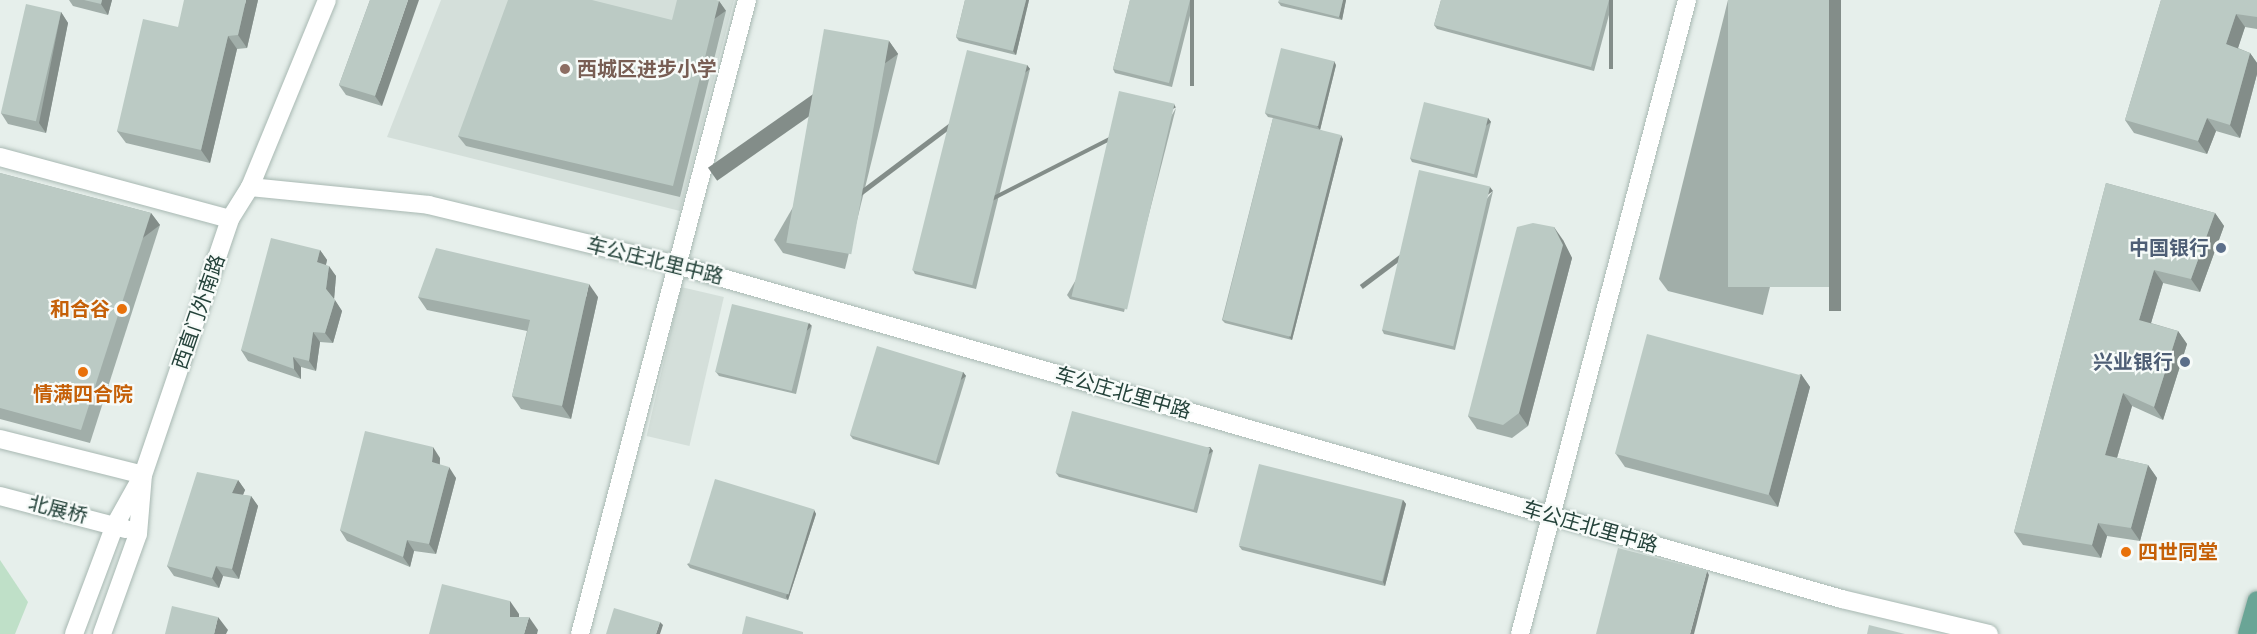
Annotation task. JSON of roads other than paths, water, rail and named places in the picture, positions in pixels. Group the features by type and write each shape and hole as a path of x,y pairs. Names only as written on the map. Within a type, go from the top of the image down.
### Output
{"main road":[{"path":"2247,634 2257,600"}],"street":[{"name":"西直门外南路","path":"102,634 138,534 143,475 230,219 249,187 327,0"},
{"path":"580,634 747,0"},
{"path":"1520,634 1555,517 1687,0"},
{"path":"0,157 230,219"},
{"name":"车公庄北里中路","path":"249,187 429,205 677,265 1555,517 1989,634"},
{"path":"0,439 143,475 115,525 74,634"},
{"name":"北展桥","path":"0,496 115,525 138,534"}],"place":[{"name":"西城区进步小学","path":"565,69"},
{"name":"中国银行","path":"2221,248"},
{"name":"和合谷","path":"122,309"},
{"name":"兴业银行","path":"2185,362"},
{"name":"情满四合院","path":"83,372"},
{"name":"四世同堂","path":"2126,552"}]}
